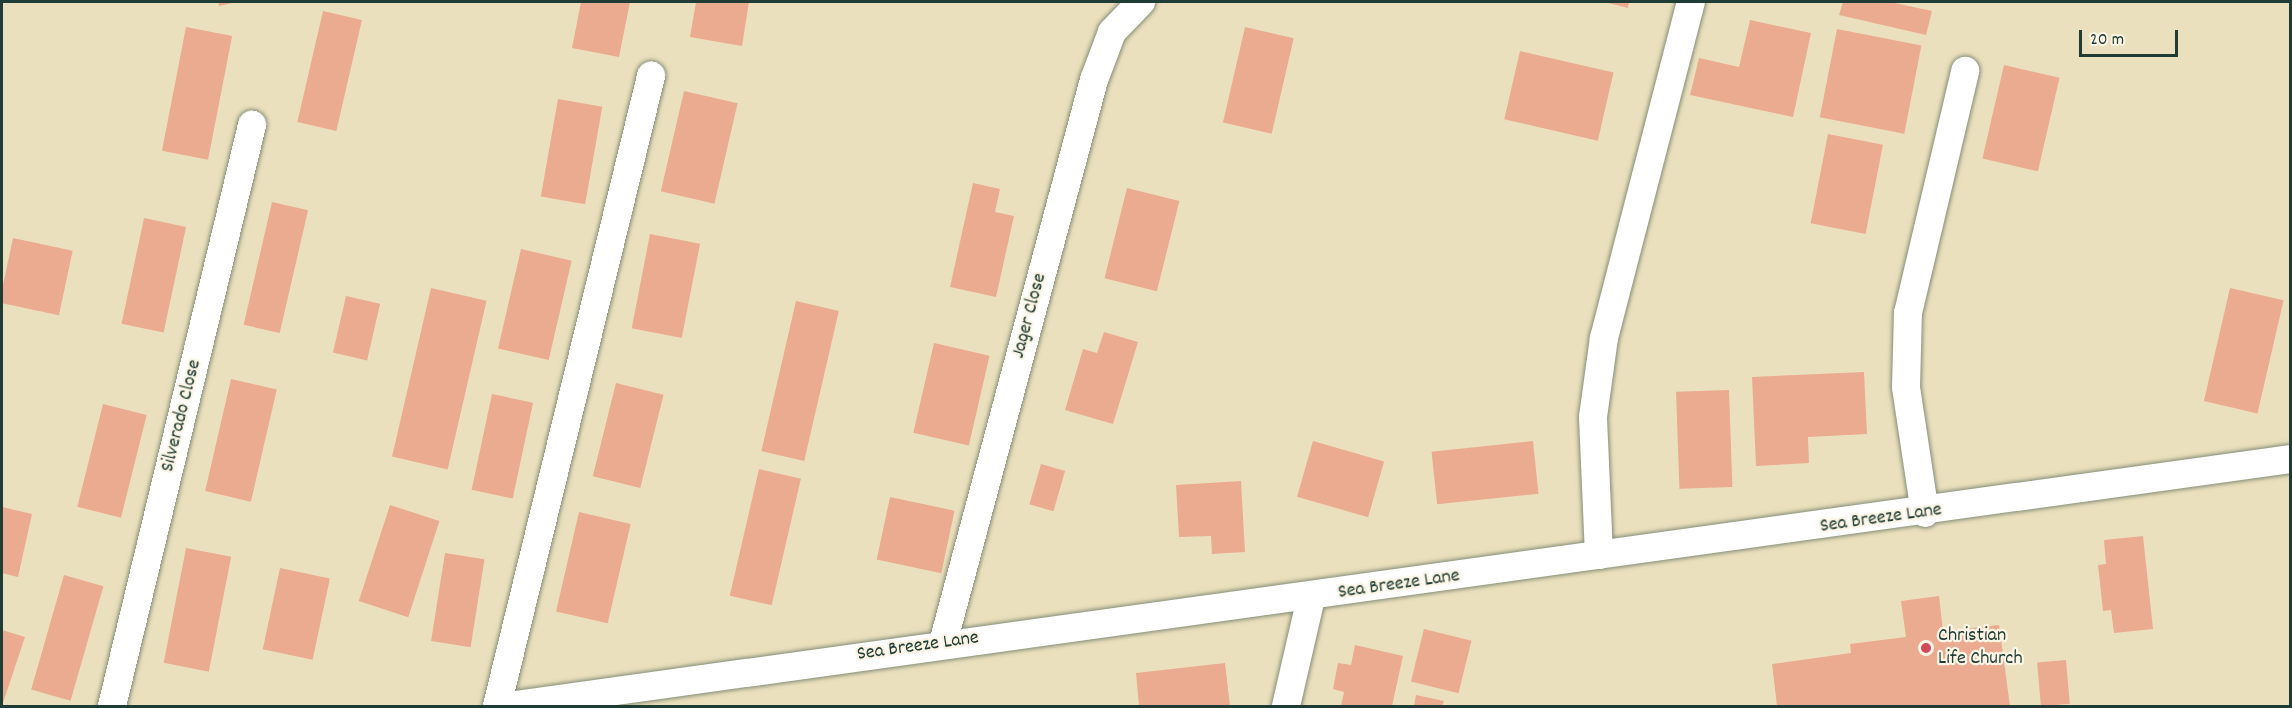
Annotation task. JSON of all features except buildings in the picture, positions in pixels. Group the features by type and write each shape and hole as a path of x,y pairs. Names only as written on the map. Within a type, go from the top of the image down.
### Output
{"street":[{"name":"Jager Close","path":"943,643 1094,80 1112,32 1141,2"},
{"path":"1599,555 1593,417 1604,338 1691,2"},
{"path":"1925,513 1906,387 1908,313 1965,71"},
{"path":"497,706 651,75"},
{"name":"Silverado Close","path":"112,706 252,125"},
{"name":"Sea Breeze Lane","path":"508,706 943,643 1311,598 1599,555 1925,513 2290,459"},
{"path":"1286,706 1311,598"}],"place":[{"name":"Christian Life Church","path":"1926,648"}]}
